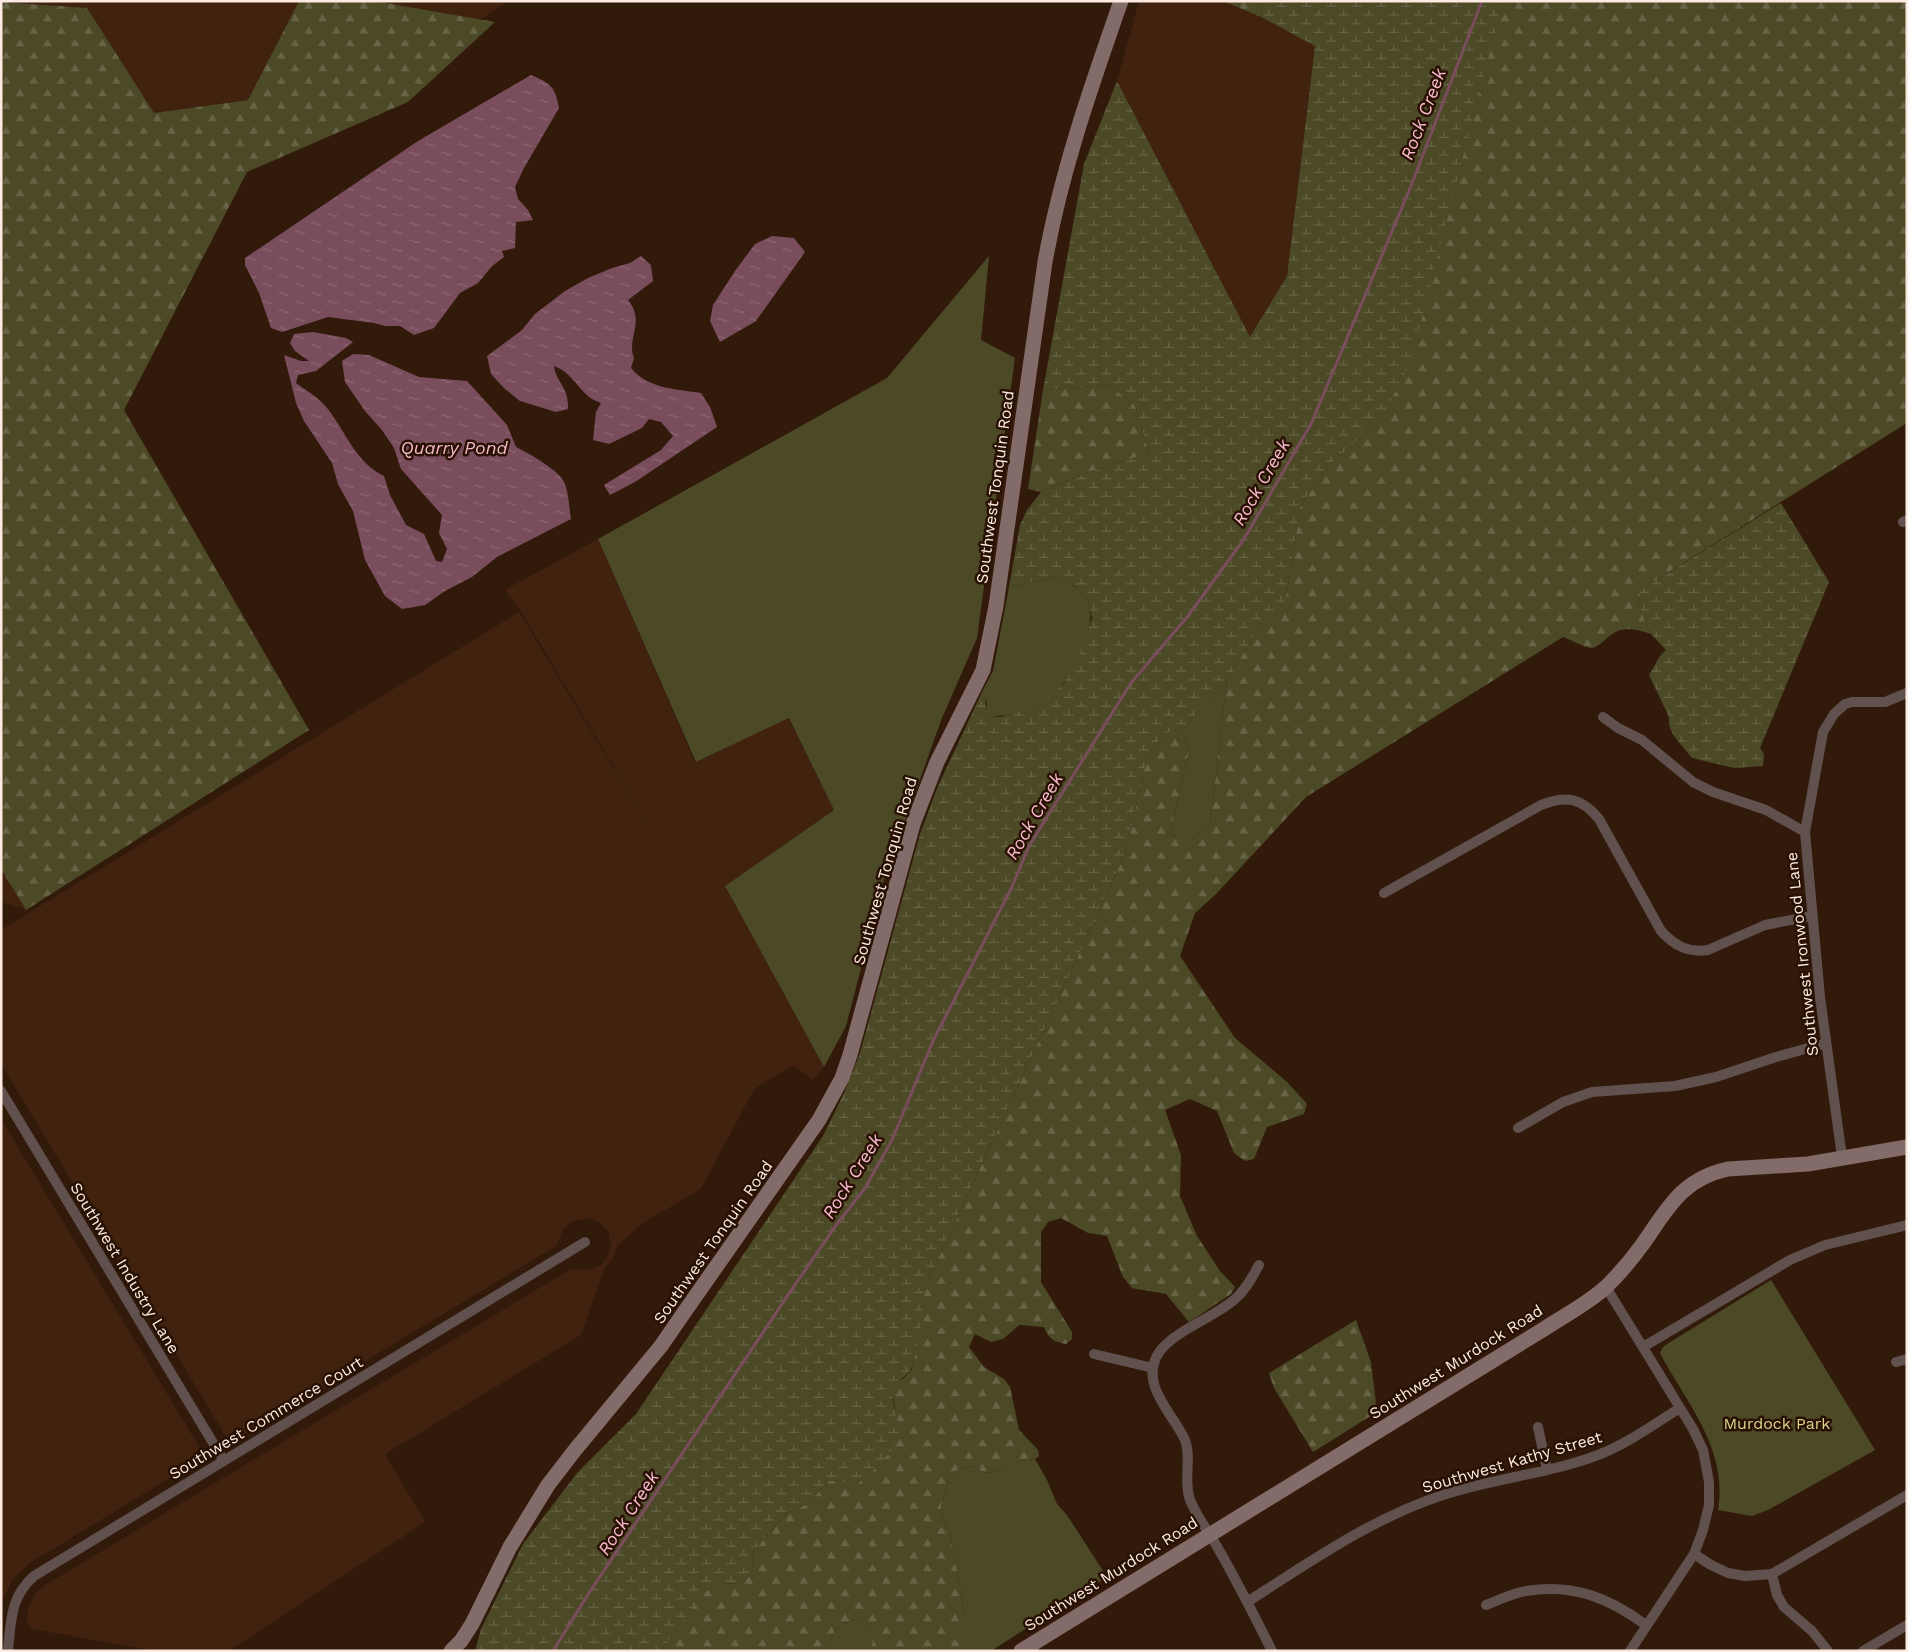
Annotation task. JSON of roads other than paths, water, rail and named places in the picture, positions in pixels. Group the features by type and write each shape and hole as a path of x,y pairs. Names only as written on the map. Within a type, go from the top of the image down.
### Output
{"main road":[{"name":"Southwest Tonquin Road","path":"451,1651 461,1641 472,1624 510,1547 548,1485 661,1346 819,1120 842,1078 919,807 937,762 976,686 987,654 996,606 1045,262 1053,220 1076,134 1121,1"},
{"name":"Southwest Murdock Road","path":"1021,1651 1209,1533 1544,1328 1606,1287 1641,1246 1676,1197 1699,1179 1728,1169 1802,1164 1907,1147"}],"street":[{"path":"1805,832 1823,732 1834,714 1845,704 1852,702 1885,702 1907,693"},
{"name":"Southwest Ironwood Lane","path":"1603,717 1618,728 1642,740 1693,782 1713,792 1766,810 1805,832 1826,1044 1842,1157"},
{"path":"1384,893 1541,805 1562,799 1582,803 1599,819 1661,931 1669,940 1682,948 1698,951 1708,950 1765,925 1812,916"},
{"path":"1518,1128 1563,1102 1592,1092 1675,1086 1716,1077 1776,1057 1826,1044"},
{"name":"Southwest Industry Lane","path":"1,1091 224,1461"},
{"path":"1642,1347 1790,1260 1825,1244 1907,1225"},
{"name":"Southwest Commerce Court","path":"8,1651 15,1599 23,1586 34,1576 585,1242"},
{"path":"1259,1265 1247,1286 1237,1298 1175,1338 1160,1351 1153,1368 1154,1382 1159,1398 1185,1441 1188,1457 1186,1480 1190,1500 1272,1651"},
{"path":"1606,1287 1680,1408 1703,1450 1710,1494 1707,1516 1694,1554 1630,1651"},
{"path":"1094,1354 1153,1368"},
{"path":"1896,1362 1907,1360"},
{"name":"Southwest Kathy Street","path":"1247,1602 1342,1541 1386,1518 1443,1495 1547,1470 1598,1455 1634,1437 1680,1408"},
{"path":"1538,1427 1547,1470"},
{"path":"1694,1554 1728,1573 1745,1576 1772,1574 1907,1495"},
{"path":"1772,1574 1777,1595 1784,1607 1812,1631 1828,1651"},
{"path":"1486,1605 1526,1591 1566,1589 1600,1597 1646,1626"},
{"path":"1863,1651 1907,1625"}],"water":[{"path":"531,75 548,84 554,90 559,108 515,187 518,199 528,210 533,220 516,222 515,248 502,251 504,257 492,266 478,283 460,293 434,328 414,335 400,326 385,326 328,317 282,332 271,328 259,293 245,265 245,258 418,141"},
{"path":"772,236 794,238 805,252 756,321 720,342 710,321 713,305 755,244"},
{"path":"641,256 651,265 653,281 628,300 633,308 636,323 632,344 634,358 631,368 638,375 654,384 672,389 701,393 710,407 717,427 635,482 610,495 604,485 661,450 673,436 661,422 649,419 642,428 609,444 593,440 596,412 601,403 587,395 568,374 554,366 568,401 568,409 556,412 520,401 505,389 491,374 487,356 522,330 535,314 565,291 588,278 630,263"},
{"name":"Quarry Pond","path":"313,332 346,338 353,342 316,371 298,375 296,383 324,404 359,455 374,470 384,476 390,495 406,525 424,534 436,561 442,562 447,549 439,533 442,515 401,469 394,448 345,382 342,361 353,354 369,355 419,377 467,381 507,425 516,447 544,463 562,479 565,484 571,519 497,557 472,577 445,591 425,605 402,609 385,596 365,560 353,511 338,484 332,463 304,421 296,403 284,355 301,361 309,361 295,351 290,343 294,334"}],"waterway":[{"name":"Rock Creek","path":"553,1651 587,1596 792,1289 837,1224 865,1188 892,1140 933,1041 1011,889 1029,846 1131,683 1188,616 1244,539 1311,424 1411,186 1482,1"}],"park label":[{"name":"Murdock Park","path":"1777,1423"}]}
